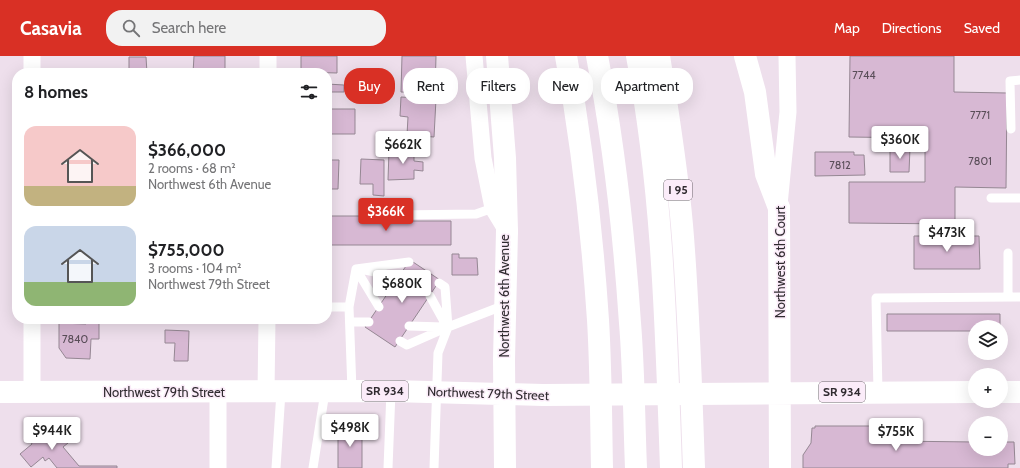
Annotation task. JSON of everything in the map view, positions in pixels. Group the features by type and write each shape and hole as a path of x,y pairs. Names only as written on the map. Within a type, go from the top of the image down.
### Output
{"main road":[{"path":"497,56 505,158 507,231"},
{"path":"566,56 579,126 590,230 598,322 602,468"},
{"path":"597,56 610,122 630,324 636,468"},
{"path":"636,56 651,150 665,324 671,468"},
{"name":"I 95","path":"659,56 682,224 694,468"},
{"path":"745,56 754,92 766,174 779,208"},
{"name":"Northwest 6th Court","path":"779,208 780,468"},
{"name":"Northwest 6th Avenue","path":"505,468 504,394 507,231"},
{"name":"Northwest 79th Street","path":"0,392 438,391 504,394 968,392"},
{"path":"1008,392 1020,392"}],"street":[{"path":"32,56 32,68"},
{"path":"268,56 268,68"},
{"name":"Northwest 6th Avenue","path":"474,56 483,158 493,208 507,231"},
{"name":"Northwest 6th Court","path":"779,208 788,112 787,56"},
{"path":"32,324 32,392"},
{"path":"267,324 274,392"},
{"path":"218,392 218,468"}],"lane":[{"path":"1011,129 1010,81 1020,80"},
{"path":"991,198 1020,198"},
{"path":"396,215 476,214 493,208"},
{"path":"1008,253 1008,297"},
{"path":"356,269 409,262"},
{"path":"356,269 399,277"},
{"path":"352,391 350,307 356,269"},
{"path":"356,269 378,307"},
{"path":"434,468 438,391 438,353 448,328 445,287 439,282"},
{"path":"430,296 448,328"},
{"path":"878,392 876,298 1020,297"},
{"path":"400,341 407,345 505,305"},
{"path":"332,307 350,307"},
{"path":"350,322 369,322"},
{"path":"410,326 448,328"},
{"path":"388,468 391,391"},
{"path":"274,392 276,468"},
{"path":"313,468 325,392"}],"building":[{"path":"194,56 225,56 225,68 193,68"},
{"path":"301,56 337,56 337,73 332,73 332,68 301,68"},
{"path":"402,56 436,56 436,68 403,68 403,92 401,92"},
{"path":"850,56 954,56 954,92 1007,93 1006,188 955,187 955,224 849,223 849,182 925,182 925,138 849,137"},
{"path":"129,57 146,57 147,68 129,68"},
{"path":"332,84 344,85 344,92 332,92"},
{"path":"401,97 403,97 403,104 436,104 434,137 407,135 408,117 400,116"},
{"path":"332,109 355,109 355,134 332,134"},
{"path":"890,148 910,148 909,172 890,172"},
{"path":"389,151 414,151 414,161 423,162 423,171 414,170 414,179 388,180"},
{"path":"815,152 854,152 854,155 864,155 865,175 815,176"},
{"path":"361,159 384,160 384,196 373,195 373,184 360,184"},
{"path":"332,160 339,160 338,189 332,189"},
{"path":"332,216 382,216 382,221 451,221 451,245 332,245"},
{"path":"914,236 979,236 980,269 914,269"},
{"path":"452,254 459,254 459,258 477,258 478,275 452,275"},
{"path":"410,260 440,280 395,347 365,327"},
{"path":"887,314 1000,314 1000,320 968,320 968,331 887,331"},
{"path":"59,324 99,324 99,339 91,339 90,359 66,358 59,348"},
{"path":"165,330 189,331 188,361 174,361 175,343 165,343"},
{"path":"53,424 68,443 63,447 79,466 117,466 117,468 57,468 49,458 45,461 43,457 31,467 20,454 32,444 31,442"},
{"path":"815,426 871,426 871,428 876,428 876,434 892,438 891,441 968,442 968,456 1008,456 1008,442 1014,442 1015,464 1008,464 1008,468 803,468 803,455 811,443 812,428 815,428"},
{"path":"338,428 362,428 362,468 338,468"}]}
